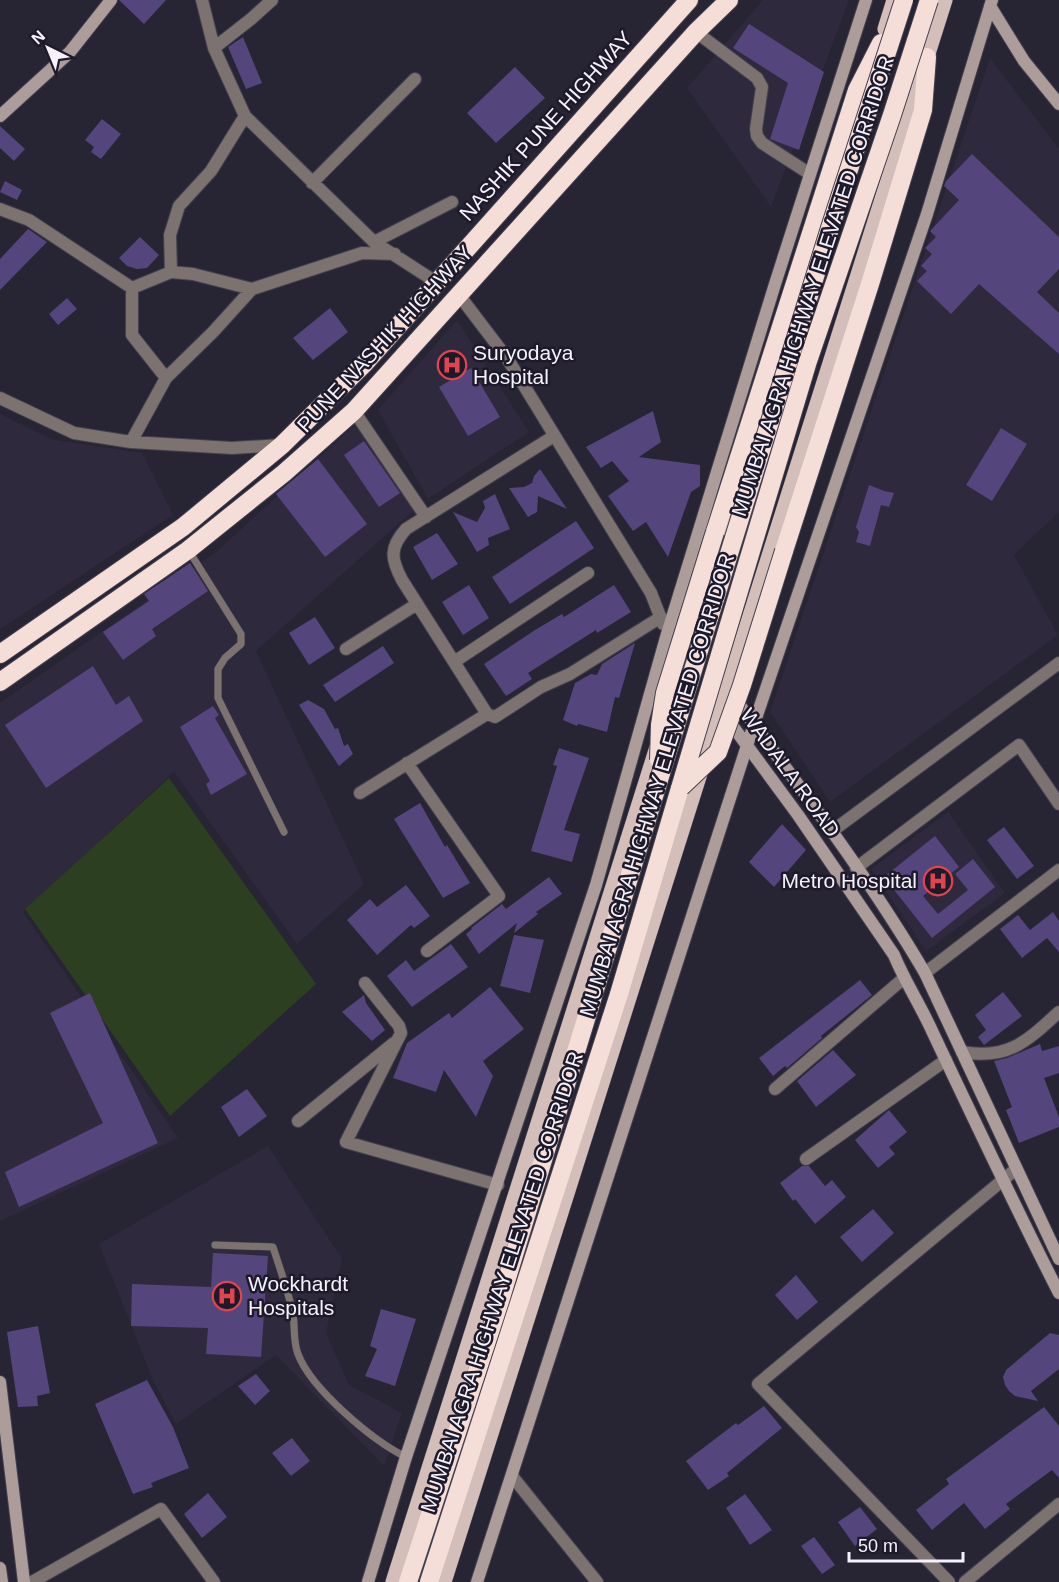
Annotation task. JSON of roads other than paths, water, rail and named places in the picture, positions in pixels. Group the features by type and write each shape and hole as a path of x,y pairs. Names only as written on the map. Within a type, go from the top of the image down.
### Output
{"highway":[{"name":"NASHIK PUNE HIGHWAY","path":"0,654 183,527 282,445 365,363 689,0"},
{"name":"PUNE NASHIK HIGHWAY","path":"0,682 188,550 285,473 354,411 696,32 729,0"},
{"name":"MUMBAI AGRA HIGHWAY ELEVATED CORRIDOR","path":"408,1582 500,1301 830,228 904,0"},
{"name":"MUMBAI AGRA HIGHWAY ELEVATED CORRIDOR","path":"429,1582 612,1016 808,361 892,115 928,0"},
{"path":"658,783 660,725 665,693 857,90 881,43"},
{"path":"680,788 718,752 742,685 867,295 923,110 927,57"}],"main road":[{"path":"393,1582 894,0"},
{"path":"444,1582 945,0"}],"street":[{"path":"0,116 70,52 111,0"},
{"path":"202,0 214,48 245,116 374,242 436,282"},
{"path":"214,48 251,20 272,0"},
{"path":"368,1582 406,1457 596,885 667,634 667,617 866,0"},
{"path":"991,3 1024,61 1059,104"},
{"path":"477,1582 754,724 927,214 991,3"},
{"path":"696,32 757,78 762,87 757,136 762,143 810,174"},
{"path":"312,183 415,79"},
{"path":"171,272 170,235 179,206 211,171 245,116"},
{"path":"374,242 452,202"},
{"path":"0,208 28,220 132,288"},
{"path":"131,442 166,378 213,332 252,289 362,253 395,254"},
{"path":"132,288 171,272 193,274 252,289"},
{"path":"132,288 132,335 166,378"},
{"path":"459,295 507,358 667,617"},
{"path":"0,398 74,434 131,442 232,448 282,445"},
{"path":"354,411 426,517"},
{"path":"554,436 406,529 397,540 393,552 395,567 417,604 487,714 495,717 541,687 570,674 667,617"},
{"path":"454,662 588,573"},
{"path":"346,650 417,604"},
{"name":"WADALA ROAD","path":"667,617 728,687 905,940 925,973 1059,1259"},
{"name":"WADALA ROAD","path":"667,634 798,815 894,955 904,978 921,1006 1059,1293"},
{"path":"831,832 1059,663"},
{"path":"360,793 487,714"},
{"path":"856,868 1019,745 1059,804"},
{"path":"407,764 499,896 427,951"},
{"path":"925,973 1059,870"},
{"path":"775,1089 904,978"},
{"path":"365,983 399,1026 400,1033 346,1142 498,1185"},
{"path":"962,1052 983,1056 1001,1053 1021,1043 1059,1012"},
{"path":"298,1121 397,1040"},
{"path":"806,1159 946,1060"},
{"path":"949,1582 758,1384 1016,1169"},
{"path":"0,1382 5,1462 24,1582"},
{"path":"512,1476 597,1582"},
{"path":"966,1582 1059,1504"},
{"path":"33,1582 161,1509 210,1581"},
{"path":"0,1568 2,1582"}],"lane":[{"path":"188,550 241,634 241,644 225,658 218,669 216,681 218,698 284,832"},
{"path":"215,1245 273,1247 292,1313 297,1353 305,1368 328,1395 365,1431 389,1449 406,1457"}],"place":[{"name":"Suryodaya Hospital","path":"452,365"},
{"name":"Metro Hospital","path":"938,881"},
{"name":"Wockhardt Hospitals","path":"227,1296"}]}
